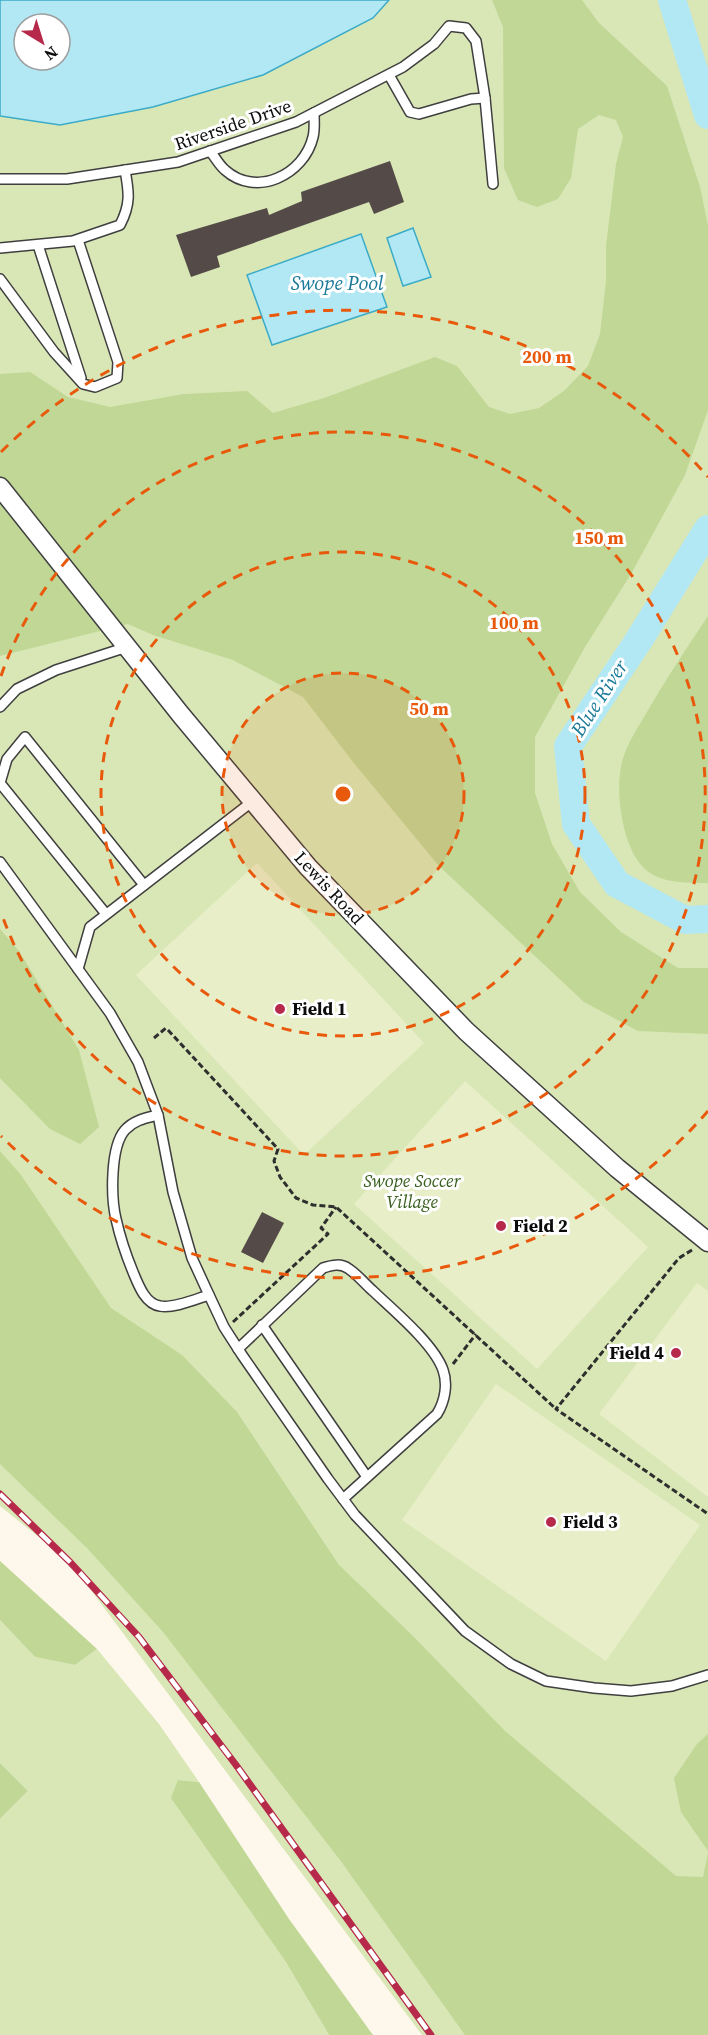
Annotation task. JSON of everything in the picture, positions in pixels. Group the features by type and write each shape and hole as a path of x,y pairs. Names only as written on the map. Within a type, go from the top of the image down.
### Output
{"street":[{"name":"Lewis Road","path":"0,487 127,647 308,867 466,1031 700,1246"}],"lane":[{"name":"Riverside Drive","path":"0,178 68,179 178,162 296,122 314,113 403,68 434,44 449,26 466,28 476,41 484,98"},
{"path":"389,75 410,112 419,114 471,99 484,98 493,184"},
{"path":"210,151 225,170 246,181 268,182 288,175 303,159 313,137 314,113"},
{"path":"0,248 78,240 120,225 128,209 129,191 125,170"},
{"path":"0,279 54,352 83,384 95,387 117,378 118,362 78,240"},
{"path":"38,245 83,384"},
{"path":"0,707 17,689 56,670 127,647"},
{"path":"106,914 0,783 7,759 25,737 144,885"},
{"path":"78,969 90,927 252,801"},
{"path":"0,862 110,1012 138,1062 158,1115 173,1192 192,1258 224,1327 355,1515 465,1631 511,1664 546,1681 631,1691 672,1686 708,1675"},
{"path":"158,1115 139,1120 126,1129 116,1150 113,1182 115,1217 124,1250 138,1284 150,1302 161,1307 209,1295"},
{"path":"238,1349 323,1268 341,1265 349,1269 412,1329 437,1358 445,1381 442,1405 425,1426 343,1499"},
{"path":"262,1325 367,1477"}],"path":[{"path":"154,1038 167,1029 278,1149 274,1161 280,1177 296,1198 313,1205 336,1207 556,1409 708,1514"},
{"path":"232,1323 328,1234 321,1228 336,1207"},
{"path":"556,1409 679,1258 700,1246"}],"green space":[{"name":"Swope Soccer Village","path":"0,0 708,0 708,2035 422,2035 70,1562 0,1506"},
{"path":"492,0 582,0 599,23 667,86 700,187 708,225 708,410 685,475 631,574 585,647 535,737 535,793 552,844 580,892 621,932 678,968 708,968 708,1034 638,1031 584,1002 438,865 303,697 233,660 153,635 128,624 0,656 0,374 30,372 68,397 110,407 184,394 247,391 273,413 327,397 435,357 457,366 489,407 510,414 539,408 564,391 588,366 600,334 606,281 606,246 616,164 623,137 616,120 599,115 578,129 571,178 558,199 537,207 518,200 504,168 503,27"},
{"path":"708,616 708,883 679,882 656,876 647,870 632,850 626,835 621,810 620,775 625,754 634,735 667,678"},
{"name":"Field 1","path":"257,863 424,1043 304,1155 136,975"},
{"path":"0,929 19,951 79,1050 99,1127 80,1144 50,1129 0,1078"},
{"name":"Field 2","path":"465,1081 648,1247 537,1369 354,1204"},
{"path":"0,1151 21,1175 111,1308 182,1355 237,1412 339,1565 412,1635 505,1731 676,1876 703,1877 708,1853 708,2035 465,2035 340,1860 163,1632 87,1548 0,1464"},
{"name":"Field 4","path":"697,1283 708,1291 708,1497 599,1414"},
{"name":"Field 3","path":"496,1384 700,1525 606,1661 402,1520"},
{"path":"0,1561 97,1649 75,1665 35,1657 0,1620"},
{"path":"0,1620 35,1657 75,1665 97,1649 159,1724 199,1782 178,1780 329,2035 0,2035 0,1819 28,1791 0,1763"},
{"path":"708,1734 708,1851 681,1812 674,1778 697,1744"},
{"path":"0,1763 28,1791 0,1819"},
{"path":"178,1780 199,1782 289,1919 373,2035 329,2035 284,1959 171,1798"}],"water":[{"path":"0,0 389,0 373,18 263,75 153,107 60,125 0,116"},
{"path":"413,228 431,277 403,286 387,238"},
{"name":"Swope Pool","path":"361,234 387,307 272,345 247,275"}],"building":[{"path":"390,161 404,202 374,214 369,202 217,256 220,267 191,277 176,235 267,208 269,215 302,201 301,192"},
{"path":"262,1212 284,1223 263,1263 241,1252"}],"waterway":[{"name":"Blue River","path":"672,0 708,115"},
{"name":"Blue River","path":"708,529 637,643 568,746 576,824 617,884 685,920 708,919"}],"railway":[{"path":"0,1494 70,1562 139,1637 236,1765 431,2035"}],"place":[{"name":"Field 1","path":"280,1009"},
{"name":"Field 2","path":"501,1226"},
{"name":"Field 4","path":"676,1353"},
{"name":"Field 3","path":"551,1522"}]}
